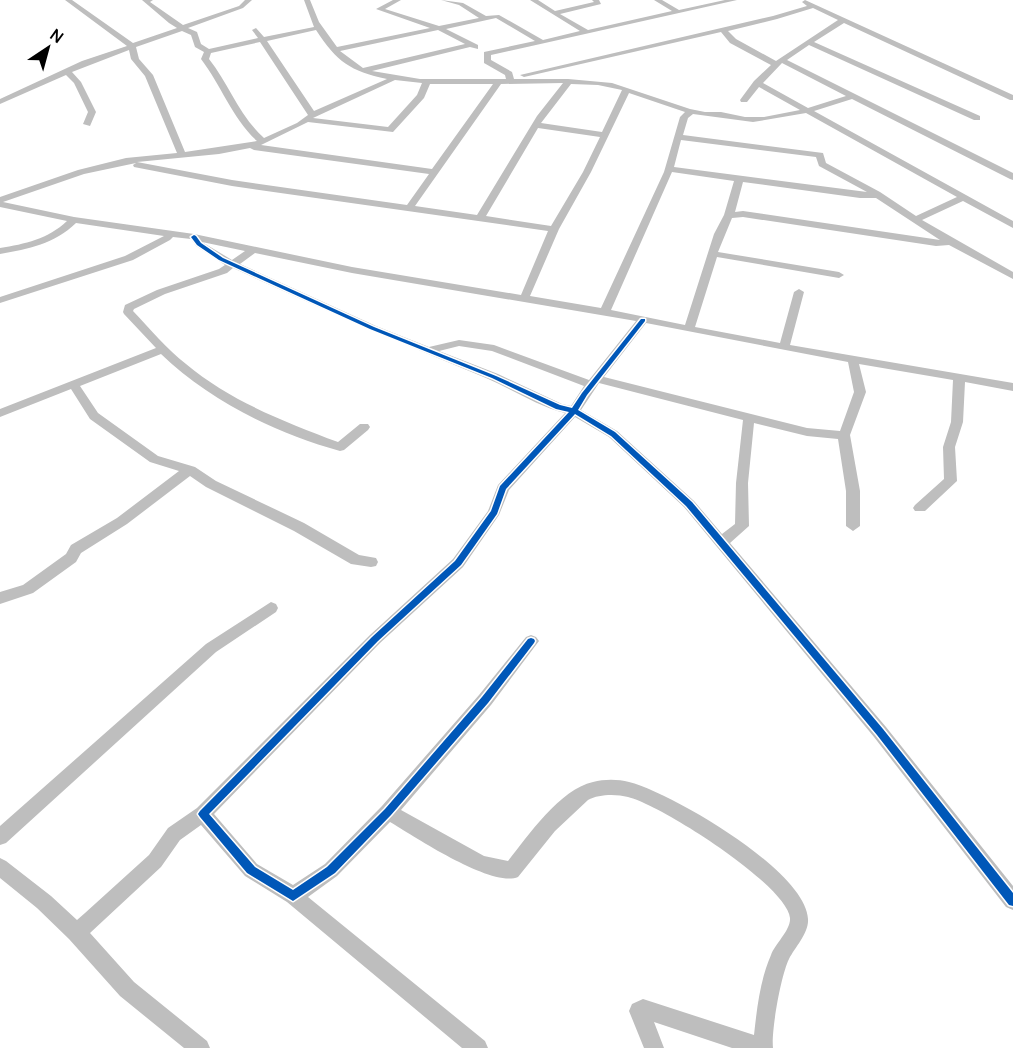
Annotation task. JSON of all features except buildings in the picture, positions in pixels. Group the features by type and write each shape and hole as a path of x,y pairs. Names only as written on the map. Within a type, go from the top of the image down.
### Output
{"street":[{"path":"68,0 132,46 135,59 149,75 182,155"},
{"path":"150,0 145,2 180,28 194,34 198,45 208,51 318,28"},
{"path":"0,102 67,70 241,7 249,0"},
{"path":"307,0 318,28 333,50 347,63 362,71 391,80 427,82 499,81 581,69 813,6"},
{"path":"398,0 380,9 441,29 487,54 734,0"},
{"path":"444,0 461,4 484,18"},
{"path":"533,0 588,33"},
{"path":"554,13 599,3 595,0"},
{"path":"657,0 678,12"},
{"path":"801,0 1013,98"},
{"path":"333,50 497,16 543,42"},
{"path":"744,100 756,83 779,63 843,20"},
{"path":"722,29 733,41 1013,177"},
{"path":"256,30 310,117 390,130 421,96 427,82"},
{"path":"810,43 977,118"},
{"path":"362,71 471,45"},
{"path":"208,51 205,59 215,69 235,111 249,131 263,142"},
{"path":"487,54 487,61 509,74 513,79 601,83 693,110 752,120 829,105 850,97"},
{"path":"581,69 601,83"},
{"path":"67,70 77,82 92,112 87,124"},
{"path":"0,202 81,172 120,164 246,147 263,142 310,117 391,80"},
{"path":"409,208 499,81"},
{"path":"480,218 537,124 568,82"},
{"path":"756,83 1013,225"},
{"path":"524,299 554,229 627,89"},
{"path":"605,312 669,169 684,117 693,110"},
{"path":"537,124 604,135"},
{"path":"678,136 820,155 822,164 877,194 915,220 1013,276"},
{"path":"246,147 286,150 435,172"},
{"path":"120,164 554,229"},
{"path":"669,169 860,195 877,194"},
{"path":"689,329 719,234 729,215 739,179"},
{"path":"915,220 963,198"},
{"path":"0,202 74,220 194,237 605,312 784,348 1013,387"},
{"path":"729,215 742,214 936,243 952,242"},
{"path":"0,251 32,246 61,232 74,220"},
{"path":"0,300 129,258 167,238 170,233"},
{"path":"194,237 199,244 232,264 427,351 558,407 574,411 613,434 689,504 880,732 1013,901"},
{"path":"254,249 215,275 161,292 129,307 128,312 163,349 205,385 304,434 340,447 364,427"},
{"path":"714,254 839,275"},
{"path":"784,348 799,292"},
{"path":"76,932 92,920 154,861 174,834 203,814 375,639 458,563 494,513 503,488 574,411 643,320"},
{"path":"427,351 459,343 486,346 595,382 807,432 844,435"},
{"path":"0,413 163,349"},
{"path":"853,360 860,392 844,435 853,491 853,526"},
{"path":"920,508 951,481 948,447 957,422 959,379"},
{"path":"73,384 94,416 154,459 190,470 212,484 299,527 356,560 371,562"},
{"path":"721,543 742,526 742,483 749,417"},
{"path":"0,598 28,589 71,558 76,549 122,521 190,470"},
{"path":"0,837 211,648 271,608"},
{"path":"293,896 331,870 388,812 485,700 531,641"},
{"path":"388,812 481,864 512,871 564,810 590,790 628,789 684,814 765,872 788,896 799,916 797,926 784,947 776,968 762,1048 643,1009 639,1011 654,1048"},
{"path":"203,814 251,870 293,896 478,1048"},
{"path":"0,867 44,902 76,932 127,988 200,1048"}],"cycle path":[{"path":"194,237 199,244 221,259 372,328 494,377 558,407 574,411 613,434 689,504 880,732 1013,901"},
{"path":"531,641 485,700 388,812 331,870 293,896 251,870 203,814 375,639 458,563 494,512 503,488 574,411 584,394 643,320"}]}
